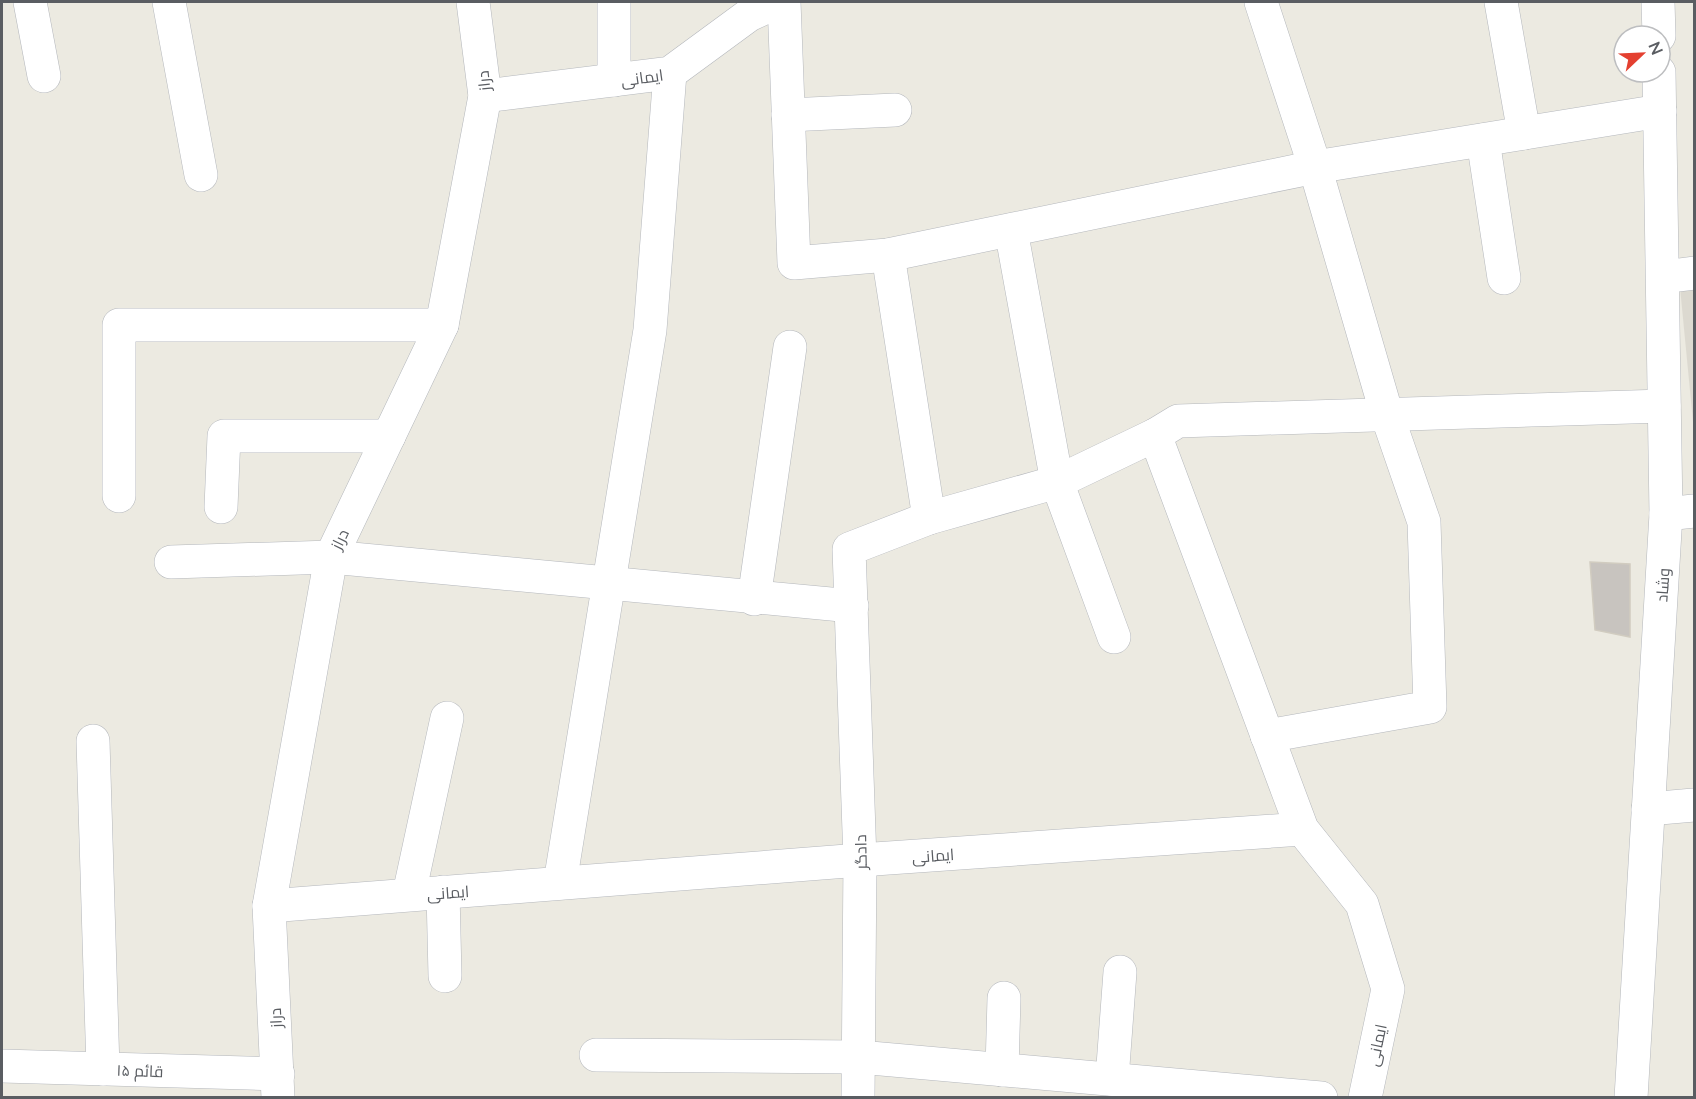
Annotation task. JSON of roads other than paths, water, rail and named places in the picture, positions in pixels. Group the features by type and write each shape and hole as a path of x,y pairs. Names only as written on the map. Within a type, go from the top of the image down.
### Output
{"street":[{"path":"30,2 44,76"},
{"path":"169,2 201,175"},
{"name":"دراز","path":"278,1086 269,906 331,556 442,325 485,96 473,2"},
{"path":"614,2 614,80"},
{"path":"784,2 794,263 888,255 1315,167 1660,111"},
{"path":"1261,2 1315,167 1387,415 1424,522 1430,707 1267,736"},
{"path":"1501,2 1524,133"},
{"path":"1658,2 1659,24"},
{"name":"ایمانی","path":"485,96 670,73 758,6"},
{"path":"560,883 650,330 670,73"},
{"name":"وشاد","path":"1631,1098 1648,809 1680,512 1664,406 1659,84"},
{"path":"788,115 895,110"},
{"path":"1483,140 1504,278"},
{"path":"1011,230 1057,482 1114,638"},
{"path":"888,255 929,518 1057,482 1155,435 1178,421 1664,406"},
{"path":"1663,277 1695,273"},
{"path":"119,496 119,325 442,325"},
{"path":"754,599 790,347"},
{"path":"1155,435 1302,830"},
{"path":"221,507 224,436 389,436"},
{"name":"دادگر","path":"858,1098 860,860 849,549 929,518"},
{"path":"171,562 331,556 754,599 852,606"},
{"path":"409,894 447,718"},
{"path":"93,741 103,1069"},
{"path":"1648,809 1695,805"},
{"name":"ایمانی","path":"269,906 860,860 1302,830 1362,904 1388,988 1365,1098"},
{"path":"443,892 446,976"},
{"path":"1112,1079 1120,972"},
{"path":"1004,998 1014,1080"},
{"path":"596,1055 859,1058 1014,1080 1112,1079 1148,1090 1321,1098"},
{"name":"قائم ۱۵","path":"2,1066 103,1069 278,1086"}]}
